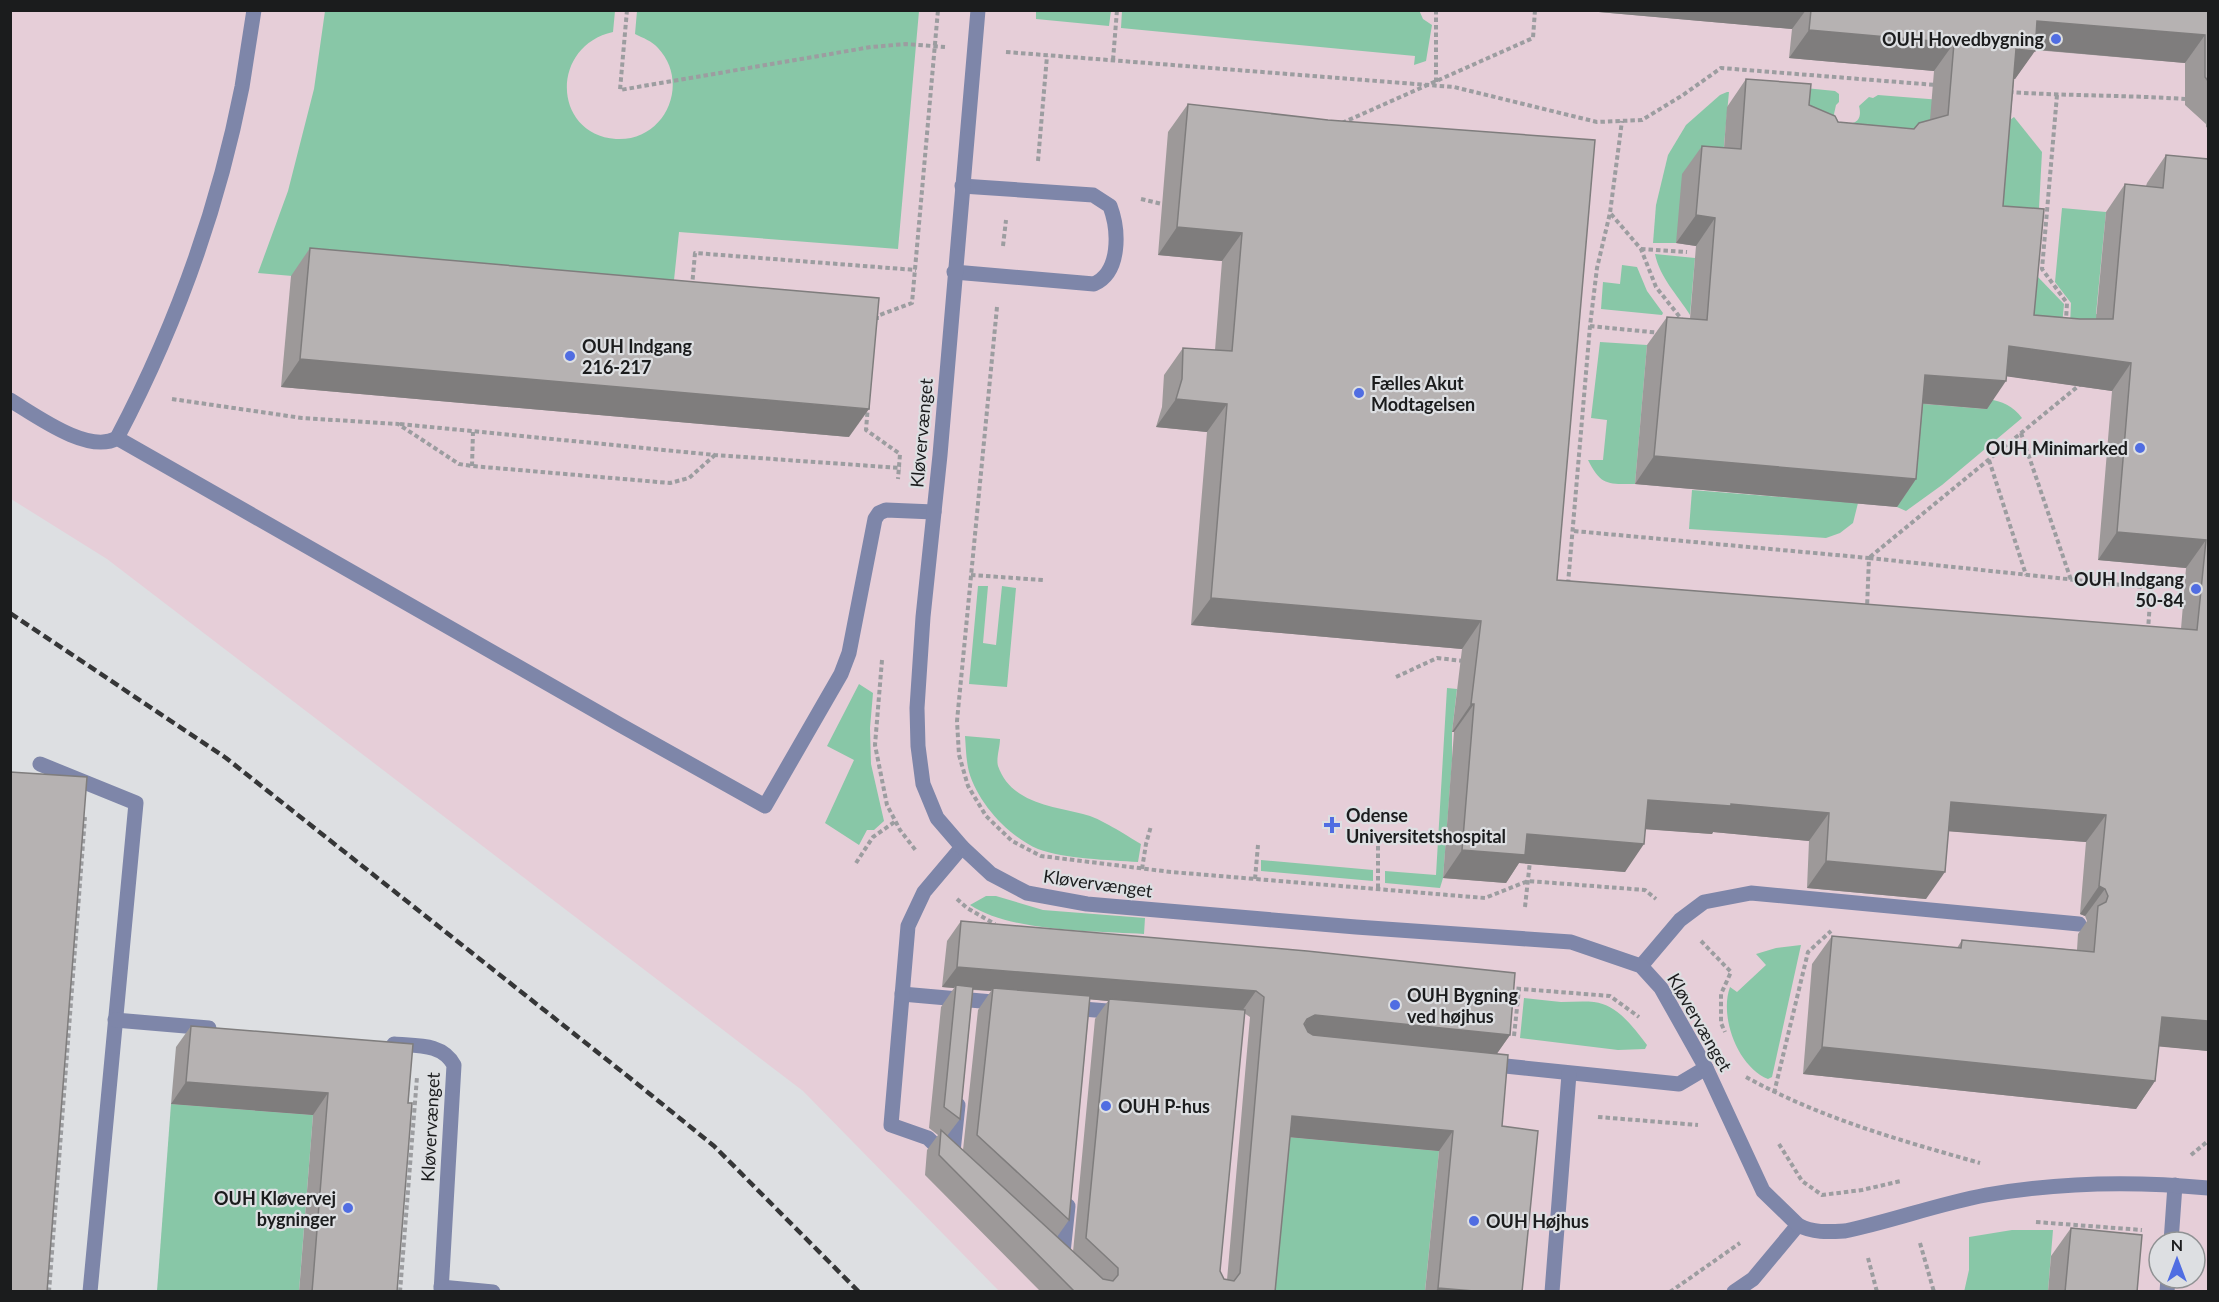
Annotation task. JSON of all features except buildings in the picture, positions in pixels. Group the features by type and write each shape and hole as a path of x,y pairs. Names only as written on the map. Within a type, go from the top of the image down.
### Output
{"street":[{"path":"10,400 59,429 88,442 111,442 117,438 141,392 186,286 218,188 241,88 254,10"},
{"name":"Kløvervænget","path":"978,10 917,697 918,746 923,784 937,818 962,847 991,874 1027,893 1087,904 1356,927 1571,942 1641,966 1661,988 1706,1068 1763,1191 1798,1225 1822,1233 1845,1231 1986,1195 2090,1182 2208,1188"},
{"path":"954,272 1094,284 1108,273 1117,230 1110,206 1093,195 962,186"},
{"path":"117,438 442,622 550,687 765,806 841,674 849,653 872,526 879,513 895,509 934,512"},
{"path":"40,764 136,803 90,1292"},
{"path":"959,1093 956,1166 928,1138 891,1125 908,926 924,892 962,847"},
{"path":"1641,966 1680,920 1704,902 1751,893 2079,924"},
{"path":"902,994 941,998 968,1006 1016,1004"},
{"path":"1051,1006 1086,1015 1134,1013"},
{"path":"115,1020 221,1029"},
{"name":"Kløvervænget","path":"384,1043 438,1049 449,1056 454,1065 441,1289 493,1292"},
{"path":"1476,1063 1679,1084 1706,1068"},
{"path":"1552,1292 1569,1074"},
{"path":"2172,1230 2175,1185"},
{"path":"1046,1247 1066,1266 1069,1193"},
{"path":"1734,1292 1754,1279 1798,1225"}],"path":[{"path":"627,10 620,90 871,47 906,44 1454,87 1597,123 1642,120 1683,95 1720,68 1941,86"},
{"path":"865,315 877,316 912,303 938,10"},
{"path":"1113,60 1117,10"},
{"path":"1436,10 1436,86"},
{"path":"1341,123 1533,38 1535,10"},
{"path":"1038,167 1047,56"},
{"path":"1999,91 2057,95 2136,95 2185,99"},
{"path":"2057,95 2042,269 2067,303 2066,325"},
{"path":"1567,589 1574,531 1590,326 1597,268 1610,213 1622,121"},
{"path":"1610,213 1641,249 1656,287 1688,327"},
{"path":"2035,227 2046,228"},
{"path":"1641,249 1687,252"},
{"path":"691,295 695,253 916,270"},
{"path":"876,328 877,316"},
{"path":"1590,326 1672,334"},
{"path":"1867,612 1869,558 2087,379"},
{"path":"141,392 184,401 302,417 398,424 715,455 938,469"},
{"path":"869,396 866,430 900,454 895,509"},
{"path":"398,424 459,464 472,466 670,483 689,478 715,455"},
{"path":"472,466 473,432"},
{"path":"2021,433 2071,580"},
{"path":"982,457 957,721 959,755 968,786 986,816 1012,841 1041,856 1142,869 1485,898 1528,881 1645,890 1680,920 1731,972 1720,994 1721,1023 1729,1043"},
{"path":"1989,460 2026,575"},
{"path":"1574,531 1869,558 2151,588 2148,640"},
{"path":"971,575 1043,580"},
{"path":"883,650 875,745 887,805 900,830 936,878 967,909 991,924 1002,926"},
{"path":"1396,676 1437,658 1471,661"},
{"path":"49,1292 88,783"},
{"path":"856,863 873,837 896,821"},
{"path":"1142,869 1151,826"},
{"path":"1255,879 1258,845"},
{"path":"1378,846 1378,889"},
{"path":"1522,938 1530,858"},
{"path":"1170,879 1171,872"},
{"path":"1774,1093 1808,952 1863,903"},
{"path":"1508,988 1610,996 1639,1017 1646,1025"},
{"path":"1511,1066 1519,989"},
{"path":"400,1292 420,1046"},
{"path":"1741,1069 1749,1084"},
{"path":"1745,1077 1774,1093 1878,1134 1987,1164 1967,1167"},
{"path":"1679,1084 1704,1134"},
{"path":"1565,1115 1699,1125"},
{"path":"1775,1136 1802,1181 1822,1195 1862,1190 1904,1180"},
{"path":"2199,1159 2188,1158 2208,1141"},
{"path":"2027,1222 2147,1234"},
{"path":"1670,1292 1760,1229 1780,1249"},
{"path":"1909,1246 1930,1240"},
{"path":"1920,1243 1934,1292"},
{"path":"1860,1260 1878,1255"},
{"path":"1868,1258 1877,1292"}],"shaded area":[{"name":"Odense Universitetshospital","path":"10,11 2208,11 2208,1291 999,1291 803,1091 107,559 11,499"}],"green space":[{"path":"1036,10 1111,11 1109,26 1036,19"},
{"path":"1419,10 1423,19 1432,25 1426,61 1414,65 1415,56 1121,28 1122,11"},
{"path":"325,11 615,11 613,32 592,40 578,54 569,71 567,89 570,107 580,122 595,134 616,139 633,137 648,131 660,121 668,108 672,93 672,77 668,62 656,46 635,34 637,11 919,11 898,249 679,232 671,309 258,273 288,191 314,89"},
{"path":"1795,87 1835,91 1839,94 1839,102 1834,114 1840,124 1856,121 1860,116 1859,106 1869,97 1873,98 1878,95 1954,101 1927,160 1790,112"},
{"path":"1729,92 1721,177 1676,243 1653,243 1656,205 1668,155 1686,125 1720,95"},
{"path":"2014,117 2042,152 2037,211 2030,212 1983,202 2003,125"},
{"path":"2062,208 2106,212 2096,314 2117,317 2069,348 2071,303 2055,282"},
{"path":"1655,254 1695,258 1690,315 1665,278"},
{"path":"1622,265 1637,267 1647,291 1663,313 1662,315 1601,309 1603,282 1620,284"},
{"path":"2036,275 2064,304 2060,347 2015,342"},
{"path":"1600,342 1647,345 1635,484 1606,482 1597,475 1588,460 1603,460 1607,420 1591,418"},
{"path":"1826,396 1986,409 1988,399 2007,405 2022,418 1942,485 1906,511 1897,507 1902,438"},
{"path":"1692,490 1858,503 1853,523 1840,533 1826,538 1689,529"},
{"path":"978,586 988,586 983,643 996,645 1002,586 1016,588 1007,687 969,684"},
{"path":"859,684 873,693 870,728 871,764 884,821 874,830 867,830 859,845 825,823 854,760 827,746"},
{"path":"1447,688 1457,689 1452,732 1443,878 1440,888 1385,883 1385,871 1436,875"},
{"path":"965,736 1000,739 998,766 1012,788 1034,801 1090,816 1141,844 1138,862 1061,855 1038,849 1016,836 987,807 973,784 968,768"},
{"path":"1261,860 1373,870 1373,881 1261,871"},
{"path":"986,896 996,896 1043,910 1145,918 1144,934 1078,931 1007,921 970,905"},
{"path":"1801,945 1772,1077 1768,1079 1757,1073 1740,1053 1729,1026 1727,999 1730,987 1737,992 1766,965 1756,954 1776,948"},
{"path":"1524,998 1603,1004 1618,1012 1647,1045 1645,1049 1618,1050 1520,1038"},
{"path":"171,1104 313,1115 299,1291 157,1291"},
{"path":"1277,1136 1439,1151 1425,1291 1263,1292"},
{"path":"2012,1230 2053,1230 2048,1291 1964,1292 1969,1270 1969,1237"}],"railway":[{"path":"10,613 226,758 635,1082 714,1146 859,1292"}],"place":[{"name":"OUH Hovedbygning","path":"2056,39"},
{"name":"OUH Indgang 216-217","path":"570,356"},
{"name":"Fælles Akut Modtagelsen","path":"1359,393"},
{"name":"OUH Minimarked","path":"2140,448"},
{"name":"OUH Indgang 50-84","path":"2196,589"},
{"name":"Odense Universitetshospital","path":"1332,825"},
{"name":"OUH Bygning ved højhus","path":"1395,1005"},
{"name":"OUH P-hus","path":"1106,1106"},
{"name":"OUH Kløvervej bygninger","path":"348,1208"},
{"name":"OUH Højhus","path":"1474,1221"}]}
